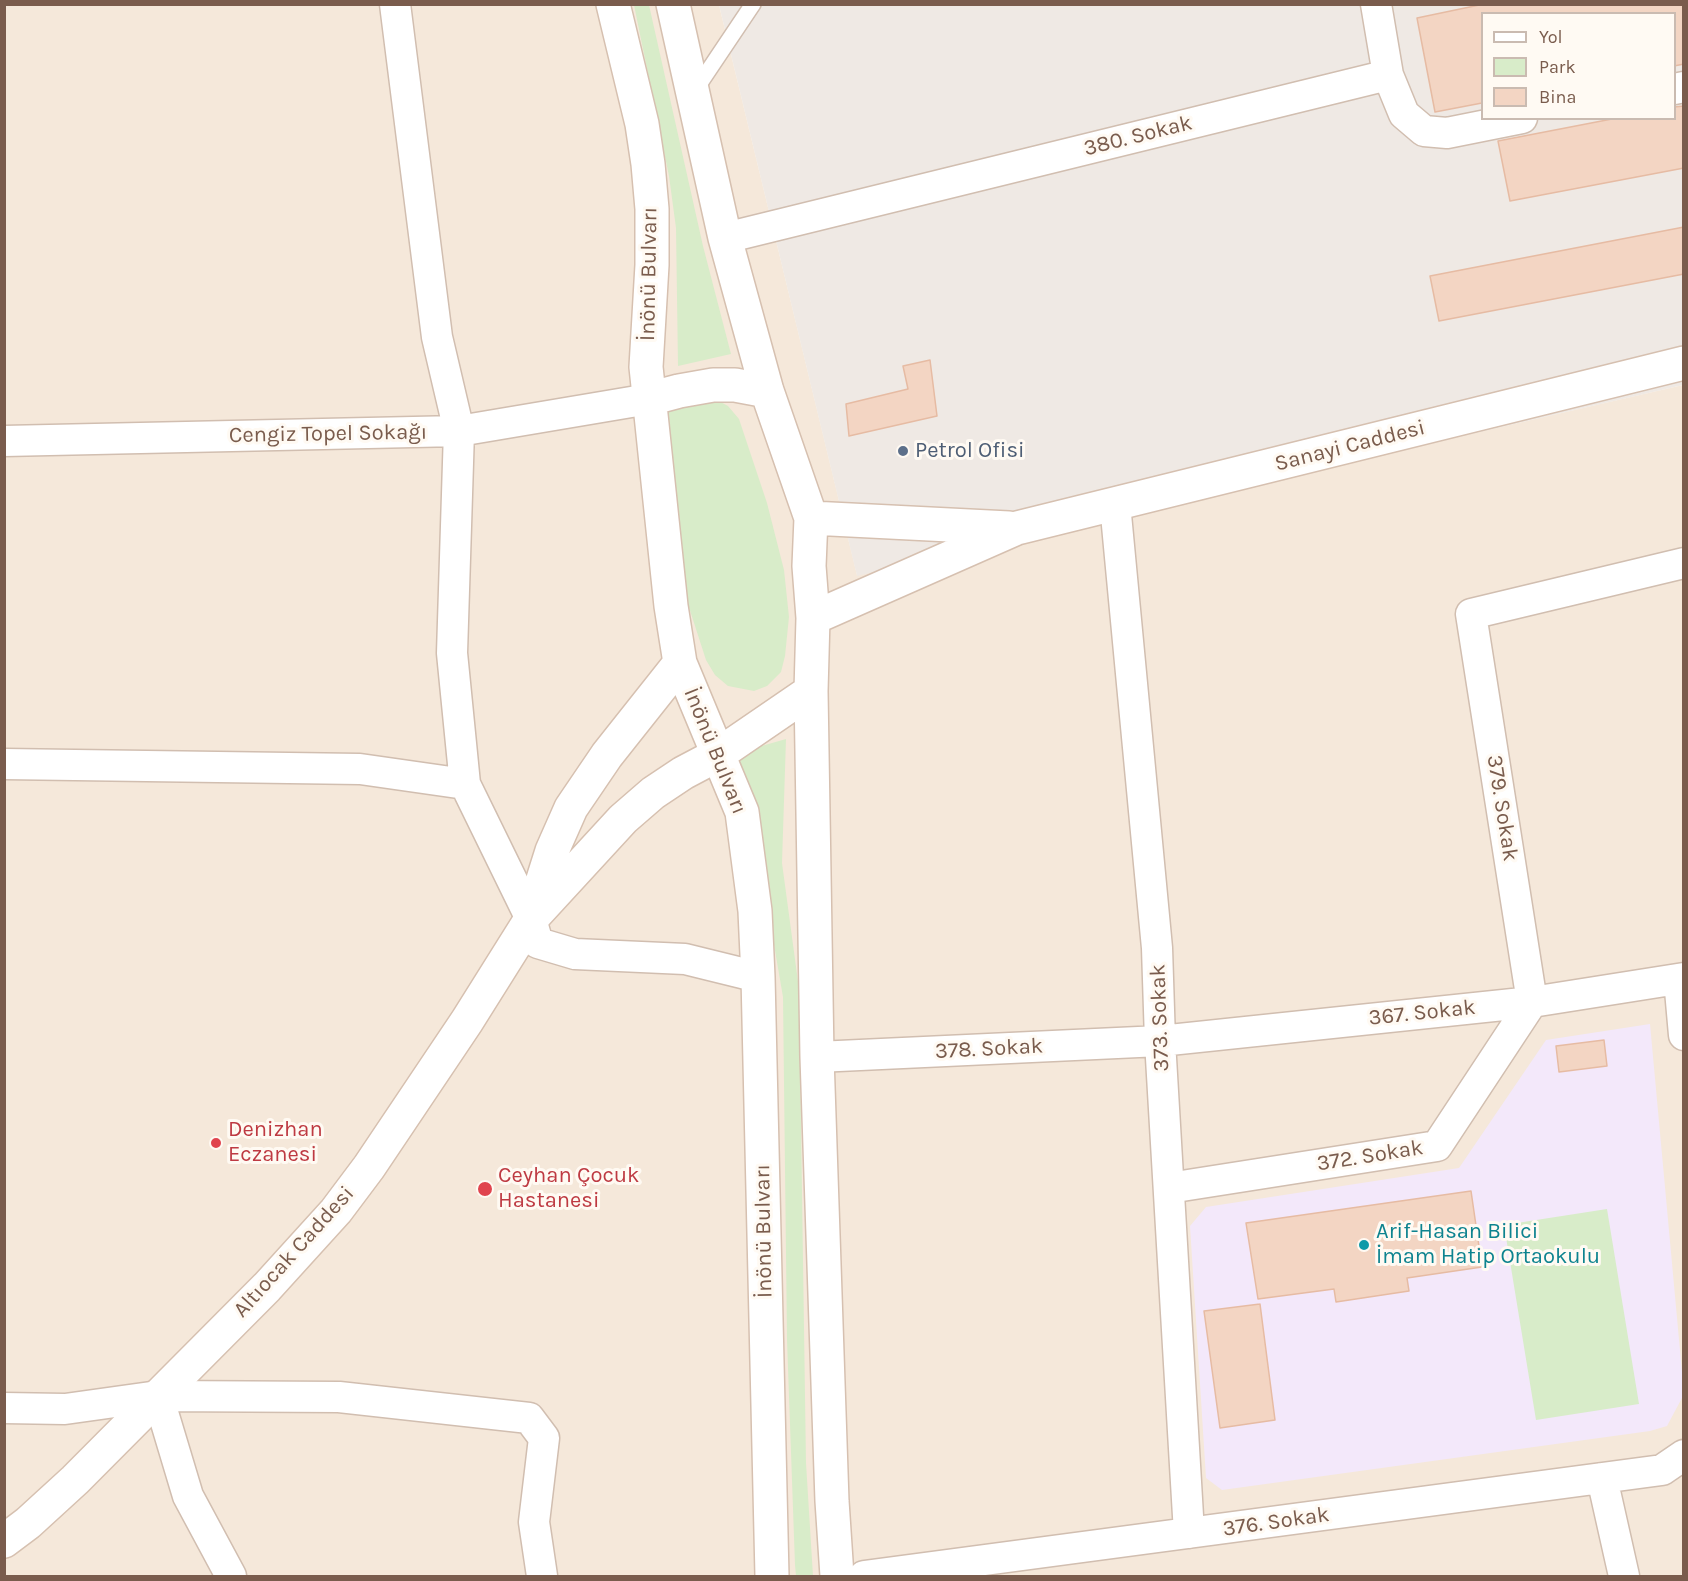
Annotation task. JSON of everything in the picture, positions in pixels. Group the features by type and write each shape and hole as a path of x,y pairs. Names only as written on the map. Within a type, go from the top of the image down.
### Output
{"main road":[{"name":"İnönü Bulvarı","path":"613,4 642,124 648,164 652,209 652,265 646,367 671,606 680,663 742,812 755,911 772,1576"},
{"path":"672,4 725,238 767,391 811,518 809,566 813,618 811,691 817,1058 832,1501 837,1576"},
{"name":"Sanayi Caddesi","path":"813,618 1017,528 1683,363"},
{"path":"648,399 713,385 735,385 767,391"},
{"name":"Sanayi Caddesi","path":"811,518 1017,528"},
{"name":"Altıocak Caddesi","path":"531,919 552,851 571,808 607,755 680,663"},
{"name":"Altıocak Caddesi","path":"4,1541 28,1523 75,1480 267,1287 336,1211 369,1167 467,1021 531,919 623,819 653,793 683,773 719,754 811,691"}],"street":[{"path":"395,4 437,337 459,431 452,653 465,784 531,919 538,943 575,954 685,959 758,977"},
{"path":"1376,4 1388,75 1404,114 1424,131 1447,133 1512,120"},
{"name":"380. Sokak","path":"725,238 1388,75"},
{"name":"Cengiz Topel Sokağı","path":"4,441 459,431 648,399"},
{"name":"373. Sokak","path":"1115,504 1157,948 1189,1533"},
{"name":"379. Sokak","path":"1532,1002 1472,614 1683,563"},
{"path":"4,764 360,769 465,784"},
{"path":"1681,979 1683,1035"},
{"name":"367. Sokak","path":"1161,1041 1532,1002 1681,979"},
{"name":"372. Sokak","path":"1169,1188 1437,1146 1532,1002"},
{"name":"378. Sokak","path":"817,1058 1161,1041"},
{"path":"4,1408 65,1409 158,1396 339,1397 529,1418 544,1438 534,1522 542,1576"},
{"path":"158,1396 188,1496 231,1576"},
{"name":"376. Sokak","path":"864,1576 1662,1470 1683,1455"},
{"path":"1602,1478 1624,1576"}],"lane":[{"path":"692,94 753,4"}],"shaded area":[{"path":"5,5 719,5 857,575 1683,385 1683,1576 5,1576"},
{"path":"719,5 1683,5 1683,385 857,576"},
{"path":"1650,1024 1683,1383 1683,1396 1667,1426 1650,1431 1222,1490 1206,1478 1190,1226 1206,1207 1459,1168 1546,1040"}],"green space":[{"path":"634,5 649,5 703,246 731,354 678,366 676,228 669,176"},
{"path":"713,398 728,406 739,419 767,503 784,570 789,617 785,656 781,672 767,686 754,691 728,686 715,675 706,660 685,595 665,413 676,400"},
{"path":"786,739 782,863 799,989 806,1463 813,1576 796,1576 795,1565 787,1340 783,997 752,817 737,753"},
{"path":"1607,1209 1639,1404 1536,1420 1504,1225"}],"building":[{"path":"1484,4 1684,4 1684,64 1676,66 1676,12 1481,12 1481,103 1435,112 1417,18"},
{"path":"1684,106 1684,168 1510,201 1498,141 1607,120 1676,120 1676,107"},
{"path":"1684,227 1684,274 1439,321 1430,276"},
{"path":"930,360 937,416 849,436 846,404 908,389 903,366"},
{"path":"1604,1040 1607,1066 1559,1072 1556,1046"},
{"name":"Arif-Hasan Bilici İmam Hatip Ortaokulu","path":"1471,1191 1482,1267 1407,1278 1409,1291 1336,1302 1334,1289 1258,1299 1246,1223"},
{"path":"1260,1304 1275,1420 1220,1428 1204,1311"}],"place":[{"name":"Petrol Ofisi","path":"903,451"},
{"name":"Denizhan Eczanesi","path":"216,1143"},
{"name":"Ceyhan Çocuk Hastanesi","path":"485,1189"},
{"name":"Arif-Hasan Bilici İmam Hatip Ortaokulu","path":"1364,1245"}]}
